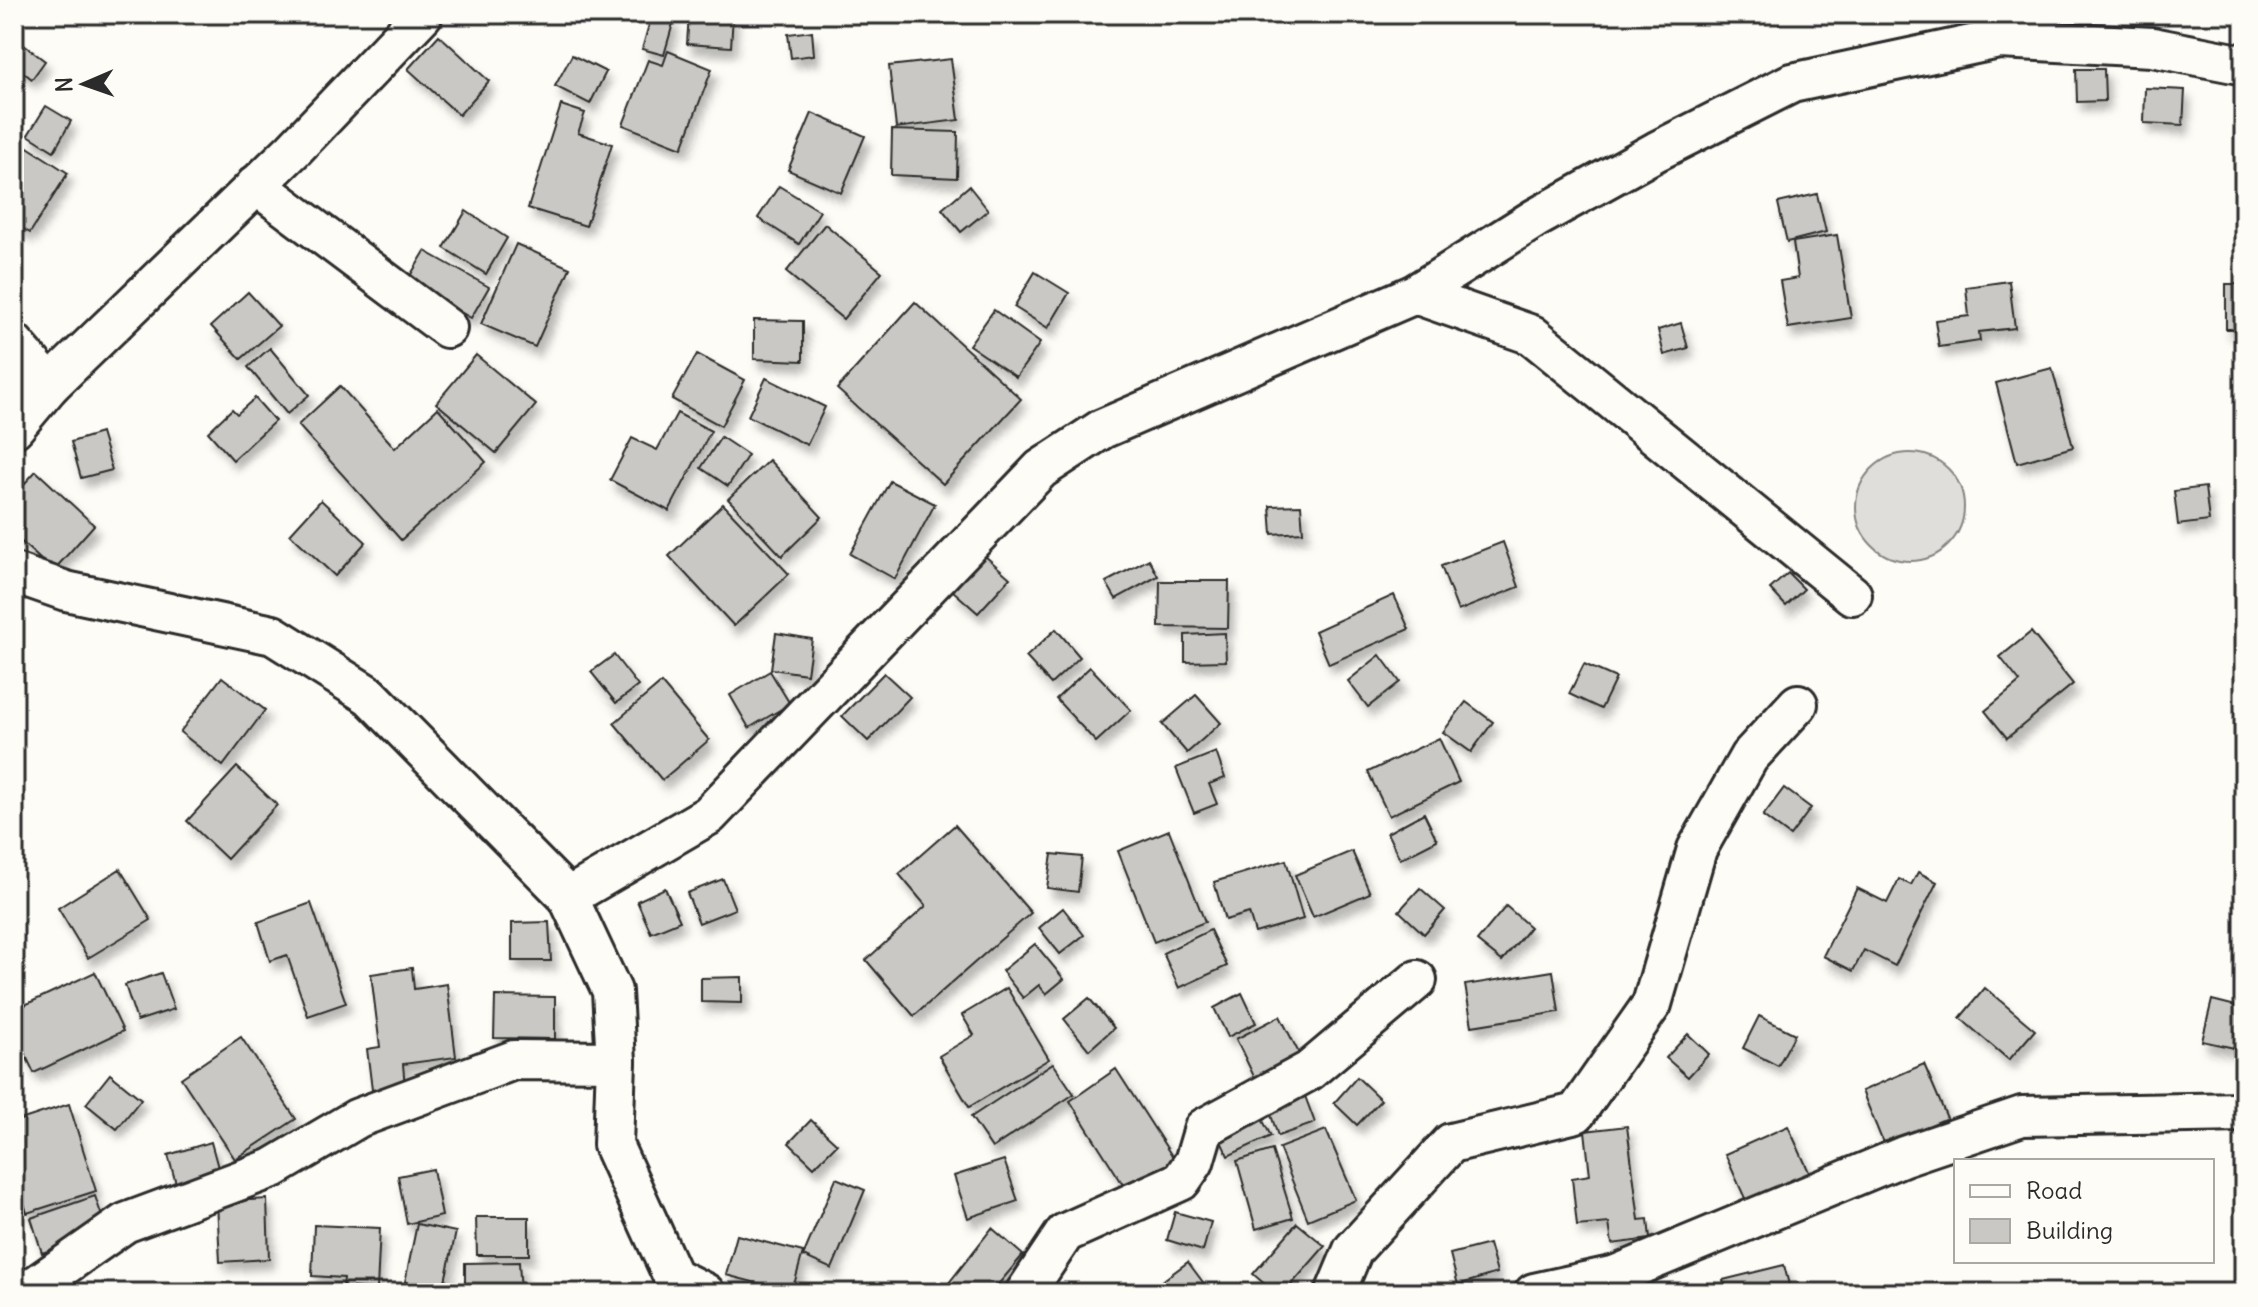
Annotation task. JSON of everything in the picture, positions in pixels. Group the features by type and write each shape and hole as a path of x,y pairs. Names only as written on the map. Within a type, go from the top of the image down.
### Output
{"street":[{"path":"14,428 50,385 256,185 423,14"},
{"path":"568,897 709,815 1041,469 1102,429 1415,294 1536,218 1657,151 1792,83 1999,39 2152,47 2244,65"},
{"path":"256,185 447,328"},
{"path":"1415,294 1532,335 1852,595"},
{"path":"14,343 50,385"},
{"path":"14,573 66,591 273,635 370,696 568,897 612,991 616,1061 613,1145 673,1277 705,1293"},
{"path":"1335,1293 1353,1250 1451,1143 1576,1113 1652,1004 1697,849 1749,757 1798,704"},
{"path":"1025,1293 1065,1233 1181,1181 1194,1162 1204,1128 1309,1071 1417,980"},
{"path":"25,1293 125,1223 273,1168 358,1118 514,1060 616,1061"},
{"path":"1534,1293 1616,1275 1904,1156 2022,1116 2244,1112"}],"shaded area":[{"path":"1910,453 1931,457 1948,469 1960,486 1964,507 1960,528 1948,545 1931,557 1910,561 1889,557 1872,545 1860,528 1856,507 1860,486 1872,469 1889,457"}],"building":[{"path":"652,14 674,20 664,55 642,49"},
{"path":"689,14 733,14 731,47 687,44"},
{"path":"812,31 814,55 791,58 788,34"},
{"path":"439,35 489,81 459,115 408,69"},
{"path":"20,42 45,61 32,79 14,65 14,50"},
{"path":"668,51 712,69 682,148 623,125 648,60 663,65"},
{"path":"572,55 606,72 590,104 555,86"},
{"path":"951,59 959,120 896,128 889,66"},
{"path":"2076,69 2104,69 2105,101 2077,102"},
{"path":"2145,88 2185,90 2183,125 2144,123"},
{"path":"561,105 585,113 578,133 612,144 586,226 528,208"},
{"path":"46,106 71,121 54,151 28,135"},
{"path":"812,113 865,136 841,193 788,170"},
{"path":"892,130 958,132 957,178 891,175"},
{"path":"23,144 68,173 30,233 14,223 14,158"},
{"path":"779,186 820,211 799,244 758,218"},
{"path":"969,186 988,210 961,232 942,209"},
{"path":"1817,194 1826,232 1787,242 1778,203"},
{"path":"466,211 507,238 486,274 444,248"},
{"path":"825,224 882,272 843,319 786,272"},
{"path":"1837,235 1851,318 1788,328 1780,281 1798,278 1793,242"},
{"path":"516,244 570,268 535,347 481,324"},
{"path":"425,251 489,287 471,318 407,281"},
{"path":"1035,272 1069,293 1048,328 1014,307"},
{"path":"2009,281 2015,328 1979,332 1980,341 1939,347 1935,320 1969,316 1966,287"},
{"path":"2226,284 2244,284 2244,329 2226,329"},
{"path":"248,292 279,326 241,359 211,326"},
{"path":"915,302 1021,399 943,484 837,389"},
{"path":"994,310 1040,343 1016,377 969,345"},
{"path":"754,320 803,321 803,361 754,359"},
{"path":"1681,323 1688,348 1664,355 1658,330"},
{"path":"270,348 309,395 287,414 248,367"},
{"path":"697,354 745,380 721,426 672,399"},
{"path":"476,355 536,405 496,453 436,403"},
{"path":"2052,368 2073,447 2017,463 1996,383"},
{"path":"766,378 825,407 807,445 748,416"},
{"path":"340,386 395,448 438,408 486,462 401,540 298,425"},
{"path":"255,398 275,421 233,460 208,432 232,409 237,414"},
{"path":"677,413 711,431 669,511 610,480 632,438 657,450"},
{"path":"101,433 112,470 81,478 71,442"},
{"path":"721,437 748,455 728,486 701,468"},
{"path":"769,460 822,517 782,556 728,499"},
{"path":"36,471 94,525 53,571 14,535 14,495"},
{"path":"890,481 935,504 895,579 850,554"},
{"path":"2205,487 2209,521 2178,525 2174,491"},
{"path":"321,500 366,542 335,576 290,534"},
{"path":"723,504 789,574 734,626 669,556"},
{"path":"1301,505 1303,532 1272,534 1270,506"},
{"path":"1503,542 1519,587 1458,611 1441,566"},
{"path":"984,555 1010,578 978,613 953,591"},
{"path":"1149,559 1158,576 1116,599 1106,582"},
{"path":"1788,573 1804,589 1786,606 1770,589"},
{"path":"1160,581 1229,581 1228,628 1159,627"},
{"path":"1394,595 1409,629 1329,664 1315,631"},
{"path":"1056,629 1080,657 1051,684 1026,657"},
{"path":"2031,632 2073,684 2007,738 1985,711 2020,682 2000,657"},
{"path":"776,633 812,639 807,674 771,669"},
{"path":"1225,633 1226,661 1185,662 1185,635"},
{"path":"614,655 638,686 616,703 591,672"},
{"path":"1380,655 1400,682 1368,707 1348,681"},
{"path":"1584,664 1616,678 1601,709 1569,694"},
{"path":"1090,667 1131,710 1096,742 1056,699"},
{"path":"770,671 790,704 749,728 730,695"},
{"path":"884,673 910,697 868,741 842,716"},
{"path":"222,677 265,710 223,766 180,732"},
{"path":"661,683 709,740 662,780 614,723"},
{"path":"1196,695 1221,723 1187,753 1162,724"},
{"path":"1466,702 1493,722 1471,752 1443,732"},
{"path":"1439,738 1459,782 1389,816 1368,772"},
{"path":"1216,752 1225,778 1209,784 1217,804 1194,813 1176,768"},
{"path":"237,767 277,805 227,859 187,821"},
{"path":"1784,788 1811,808 1790,836 1763,816"},
{"path":"1424,813 1437,840 1400,859 1387,833"},
{"path":"955,825 1031,913 914,1016 866,960 926,906 899,874"},
{"path":"1169,830 1205,922 1154,942 1118,851"},
{"path":"1352,851 1370,893 1313,917 1295,875"},
{"path":"1052,854 1082,857 1078,892 1047,888"},
{"path":"1286,860 1303,919 1255,933 1249,913 1225,920 1214,882"},
{"path":"120,869 151,920 88,958 58,908"},
{"path":"1918,872 1937,882 1895,966 1864,950 1853,971 1823,956 1857,888 1887,903 1899,879 1911,885"},
{"path":"723,879 735,909 699,923 687,893"},
{"path":"665,888 680,921 651,933 637,901"},
{"path":"1420,888 1445,910 1424,934 1399,911"},
{"path":"311,903 346,1003 308,1016 287,955 270,961 258,922"},
{"path":"1506,906 1530,927 1502,961 1477,941"},
{"path":"1063,908 1084,935 1060,954 1039,928"},
{"path":"549,922 551,961 512,961 512,923"},
{"path":"1210,930 1227,966 1179,988 1163,953"},
{"path":"1035,944 1064,979 1046,994 1039,985 1023,998 1002,971"},
{"path":"412,968 414,989 447,984 456,1057 403,1064 405,1087 372,1090 367,1049 380,1047 371,974"},
{"path":"1553,971 1559,1012 1472,1026 1465,985"},
{"path":"95,972 123,1031 34,1073 14,1031 14,1010"},
{"path":"161,973 174,1009 137,1021 125,985"},
{"path":"742,977 742,1003 701,1002 701,978"},
{"path":"1007,988 1049,1059 969,1107 939,1056 974,1035 962,1015"},
{"path":"1985,988 2035,1030 2009,1060 1960,1018"},
{"path":"1242,993 1256,1023 1228,1037 1214,1008"},
{"path":"495,996 555,997 555,1039 494,1038"},
{"path":"1089,998 1114,1028 1089,1050 1064,1019"},
{"path":"2212,1000 2244,1008 2244,1045 2240,1044 2239,1049 2202,1041"},
{"path":"1280,1016 1304,1063 1259,1087 1236,1039"},
{"path":"1759,1016 1795,1034 1778,1066 1743,1048"},
{"path":"1688,1034 1709,1054 1688,1077 1666,1058"},
{"path":"241,1037 296,1119 235,1159 181,1078"},
{"path":"1053,1063 1074,1094 992,1148 971,1117"},
{"path":"1924,1064 1947,1118 1884,1145 1862,1091"},
{"path":"1116,1069 1177,1164 1129,1194 1070,1101"},
{"path":"110,1074 141,1099 117,1129 86,1104"},
{"path":"1357,1077 1381,1100 1357,1125 1334,1103"},
{"path":"1305,1096 1315,1123 1278,1136 1269,1109"},
{"path":"69,1104 96,1191 27,1213 14,1172 14,1122"},
{"path":"1260,1115 1271,1136 1228,1156 1218,1135"},
{"path":"811,1120 837,1144 814,1167 789,1143"},
{"path":"1627,1126 1639,1220 1648,1219 1650,1239 1612,1244 1609,1223 1577,1226 1572,1178 1590,1175 1585,1131"},
{"path":"1788,1126 1810,1174 1747,1203 1725,1154"},
{"path":"1326,1130 1356,1200 1308,1220 1279,1148"},
{"path":"211,1142 220,1175 177,1187 168,1155"},
{"path":"1272,1150 1293,1218 1256,1229 1237,1161"},
{"path":"1004,1160 1018,1201 968,1218 954,1176"},
{"path":"433,1169 442,1216 407,1224 398,1176"},
{"path":"836,1178 865,1190 832,1269 803,1256"},
{"path":"95,1196 107,1231 42,1253 31,1218"},
{"path":"267,1199 269,1259 220,1262 217,1202"},
{"path":"1175,1212 1211,1222 1203,1251 1167,1240"},
{"path":"476,1217 529,1217 529,1255 477,1255"},
{"path":"1297,1223 1325,1246 1284,1293 1275,1293 1253,1274"},
{"path":"417,1224 456,1232 443,1290 405,1282"},
{"path":"314,1225 380,1228 377,1289 343,1287 344,1278 312,1276"},
{"path":"992,1228 1023,1255 991,1293 941,1293"},
{"path":"737,1235 803,1252 792,1292 726,1275"},
{"path":"1489,1244 1497,1273 1458,1285 1450,1254"},
{"path":"519,1262 521,1293 465,1293 465,1263"},
{"path":"1188,1262 1211,1293 1146,1293"},
{"path":"1784,1265 1791,1293 1726,1293 1723,1280"}]}
